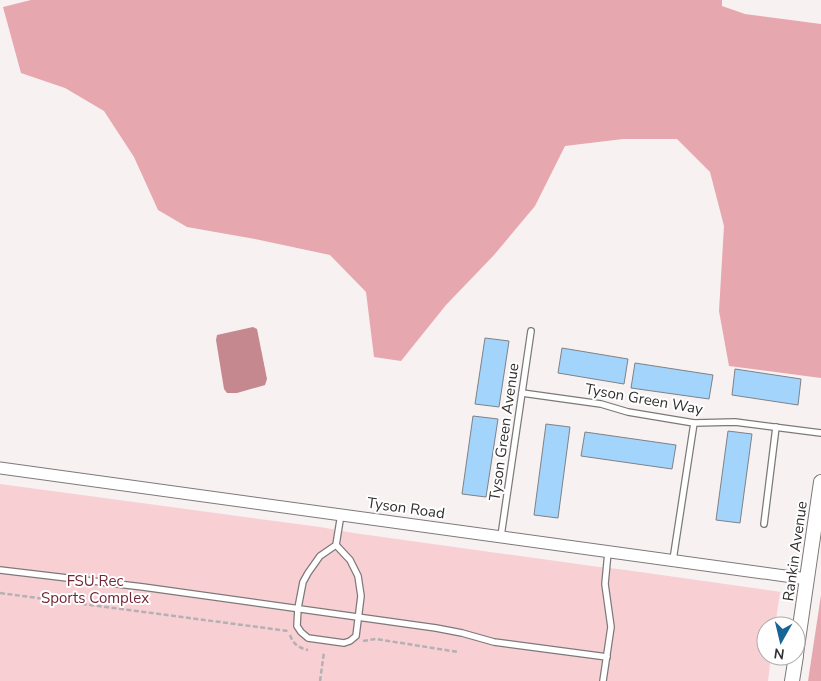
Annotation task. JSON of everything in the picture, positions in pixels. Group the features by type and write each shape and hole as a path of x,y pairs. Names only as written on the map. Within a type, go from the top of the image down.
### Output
{"street":[{"name":"Tyson Road","path":"0,468 807,579"},
{"name":"Rankin Avenue","path":"802,616 821,482"},
{"name":"Rankin Avenue","path":"792,681 794,666"}],"lane":[{"name":"Tyson Green Avenue","path":"501,536 532,331"},
{"name":"Tyson Green Way","path":"522,392 601,404 628,412 694,423 735,422 821,433"},
{"path":"673,560 694,423"},
{"path":"764,524 776,427"},
{"path":"336,545 350,560 358,576 361,596 356,636 350,642 344,643 308,638 297,626 303,582 320,556 336,545 341,514"},
{"path":"604,681 611,626 605,584 608,552"},
{"path":"0,570 298,608 436,628 494,642 607,657"}],"path":[{"path":"0,593 289,631 291,639 295,644 301,649 309,650"},
{"path":"362,641 376,639 458,652"},
{"path":"320,681 324,652"}],"green space":[{"name":"FSU Rec Sports Complex","path":"0,484 781,592 777,616 756,616 756,666 770,666 768,681 0,681"}],"shaded area":[{"path":"31,0 722,0 722,6 745,14 821,24 821,378 729,366 719,311 724,226 710,172 677,139 623,139 565,146 535,206 494,255 446,305 401,361 374,357 366,292 330,255 187,227 158,210 134,157 104,111 65,88 21,73 3,7"},
{"path":"253,327 257,329 267,379 265,385 237,393 227,393 224,389 216,340 217,335"},
{"path":"821,595 821,681 808,681"}],"building":[{"path":"485,338 509,341 499,407 475,404"},
{"path":"562,348 628,359 624,384 558,373"},
{"path":"635,363 713,375 709,399 631,388"},
{"path":"735,369 801,379 798,405 732,395"},
{"path":"473,416 498,419 486,497 462,494"},
{"path":"546,424 570,427 558,518 534,515"},
{"path":"728,431 752,434 740,523 716,520"},
{"path":"585,432 676,445 672,469 581,456"}]}
